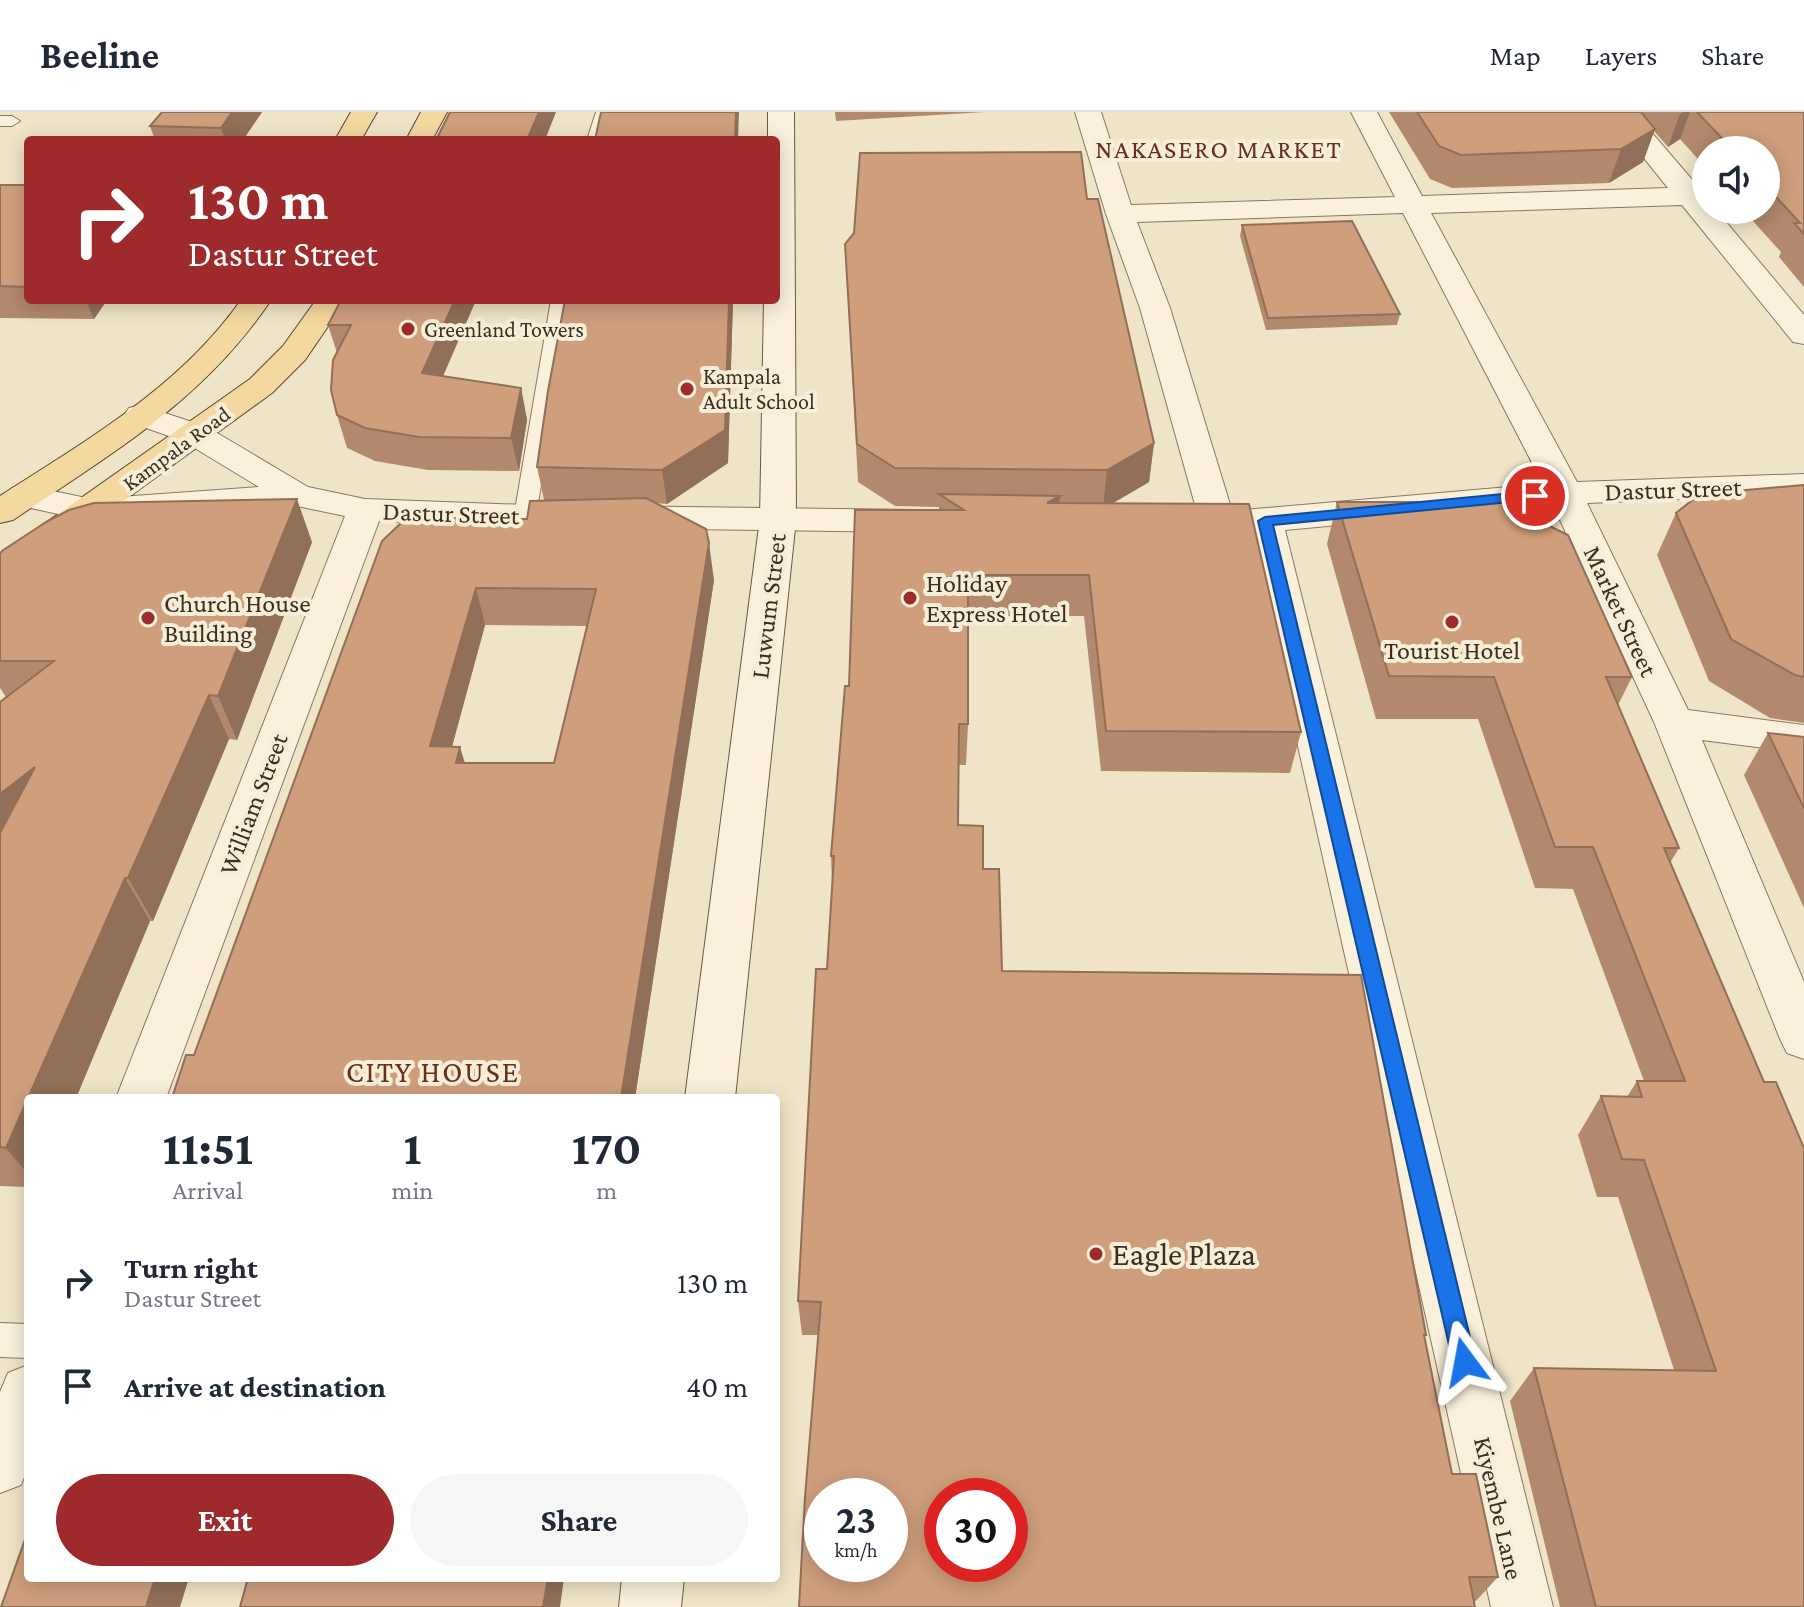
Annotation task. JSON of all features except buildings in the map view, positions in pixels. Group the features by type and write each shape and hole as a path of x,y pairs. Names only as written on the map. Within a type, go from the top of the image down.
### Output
{"main road":[{"path":"350,136 364,112"},
{"path":"421,136 434,112"},
{"name":"Kampala Road","path":"12,504 141,415 218,352 243,324 254,304"},
{"name":"Kampala Road","path":"0,573 261,386 294,353 328,304"}],"street":[{"name":"Luwum Street","path":"780,248 781,112"},
{"name":"Kiyembe Lane","path":"1088,112 1120,214 1155,308 1242,523 1522,1607"},
{"name":"Market Street","path":"1364,112 1417,206 1565,493 1674,722 1804,1039"},
{"path":"1620,112 1804,335"},
{"path":"1120,214 1691,196"},
{"name":"Luwum Street","path":"710,1094 778,519 780,304"},
{"name":"Dastur Street","path":"141,415 195,434 297,495"},
{"name":"Dastur Street","path":"1156,523 1242,523 1565,493 1804,484"},
{"name":"Dastur Street","path":"12,504 91,510 297,495 365,510 525,516 951,521"},
{"name":"William Street","path":"143,1094 365,510"},
{"path":"1674,722 1804,739"},
{"path":"0,1464 24,1403"},
{"path":"650,1607 653,1582"}],"lane":[{"path":"596,136 604,112"},
{"path":"525,516 560,304"},
{"path":"0,1340 24,1341"}],"place":[{"name":"Greenland Towers","path":"408,329"},
{"name":"Kampala Adult School","path":"687,389"},
{"name":"Holiday Express Hotel","path":"910,598"},
{"name":"Church House Building","path":"148,618"},
{"name":"Tourist Hotel","path":"1452,622"},
{"name":"Eagle Plaza","path":"1096,1254"}],"district":[{"name":"NAKASERO MARKET","path":"1219,149"},
{"name":"CITY HOUSE","path":"433,1072"}],"route":[{"path":"1465,1362 1265,521 1535,496"}]}
